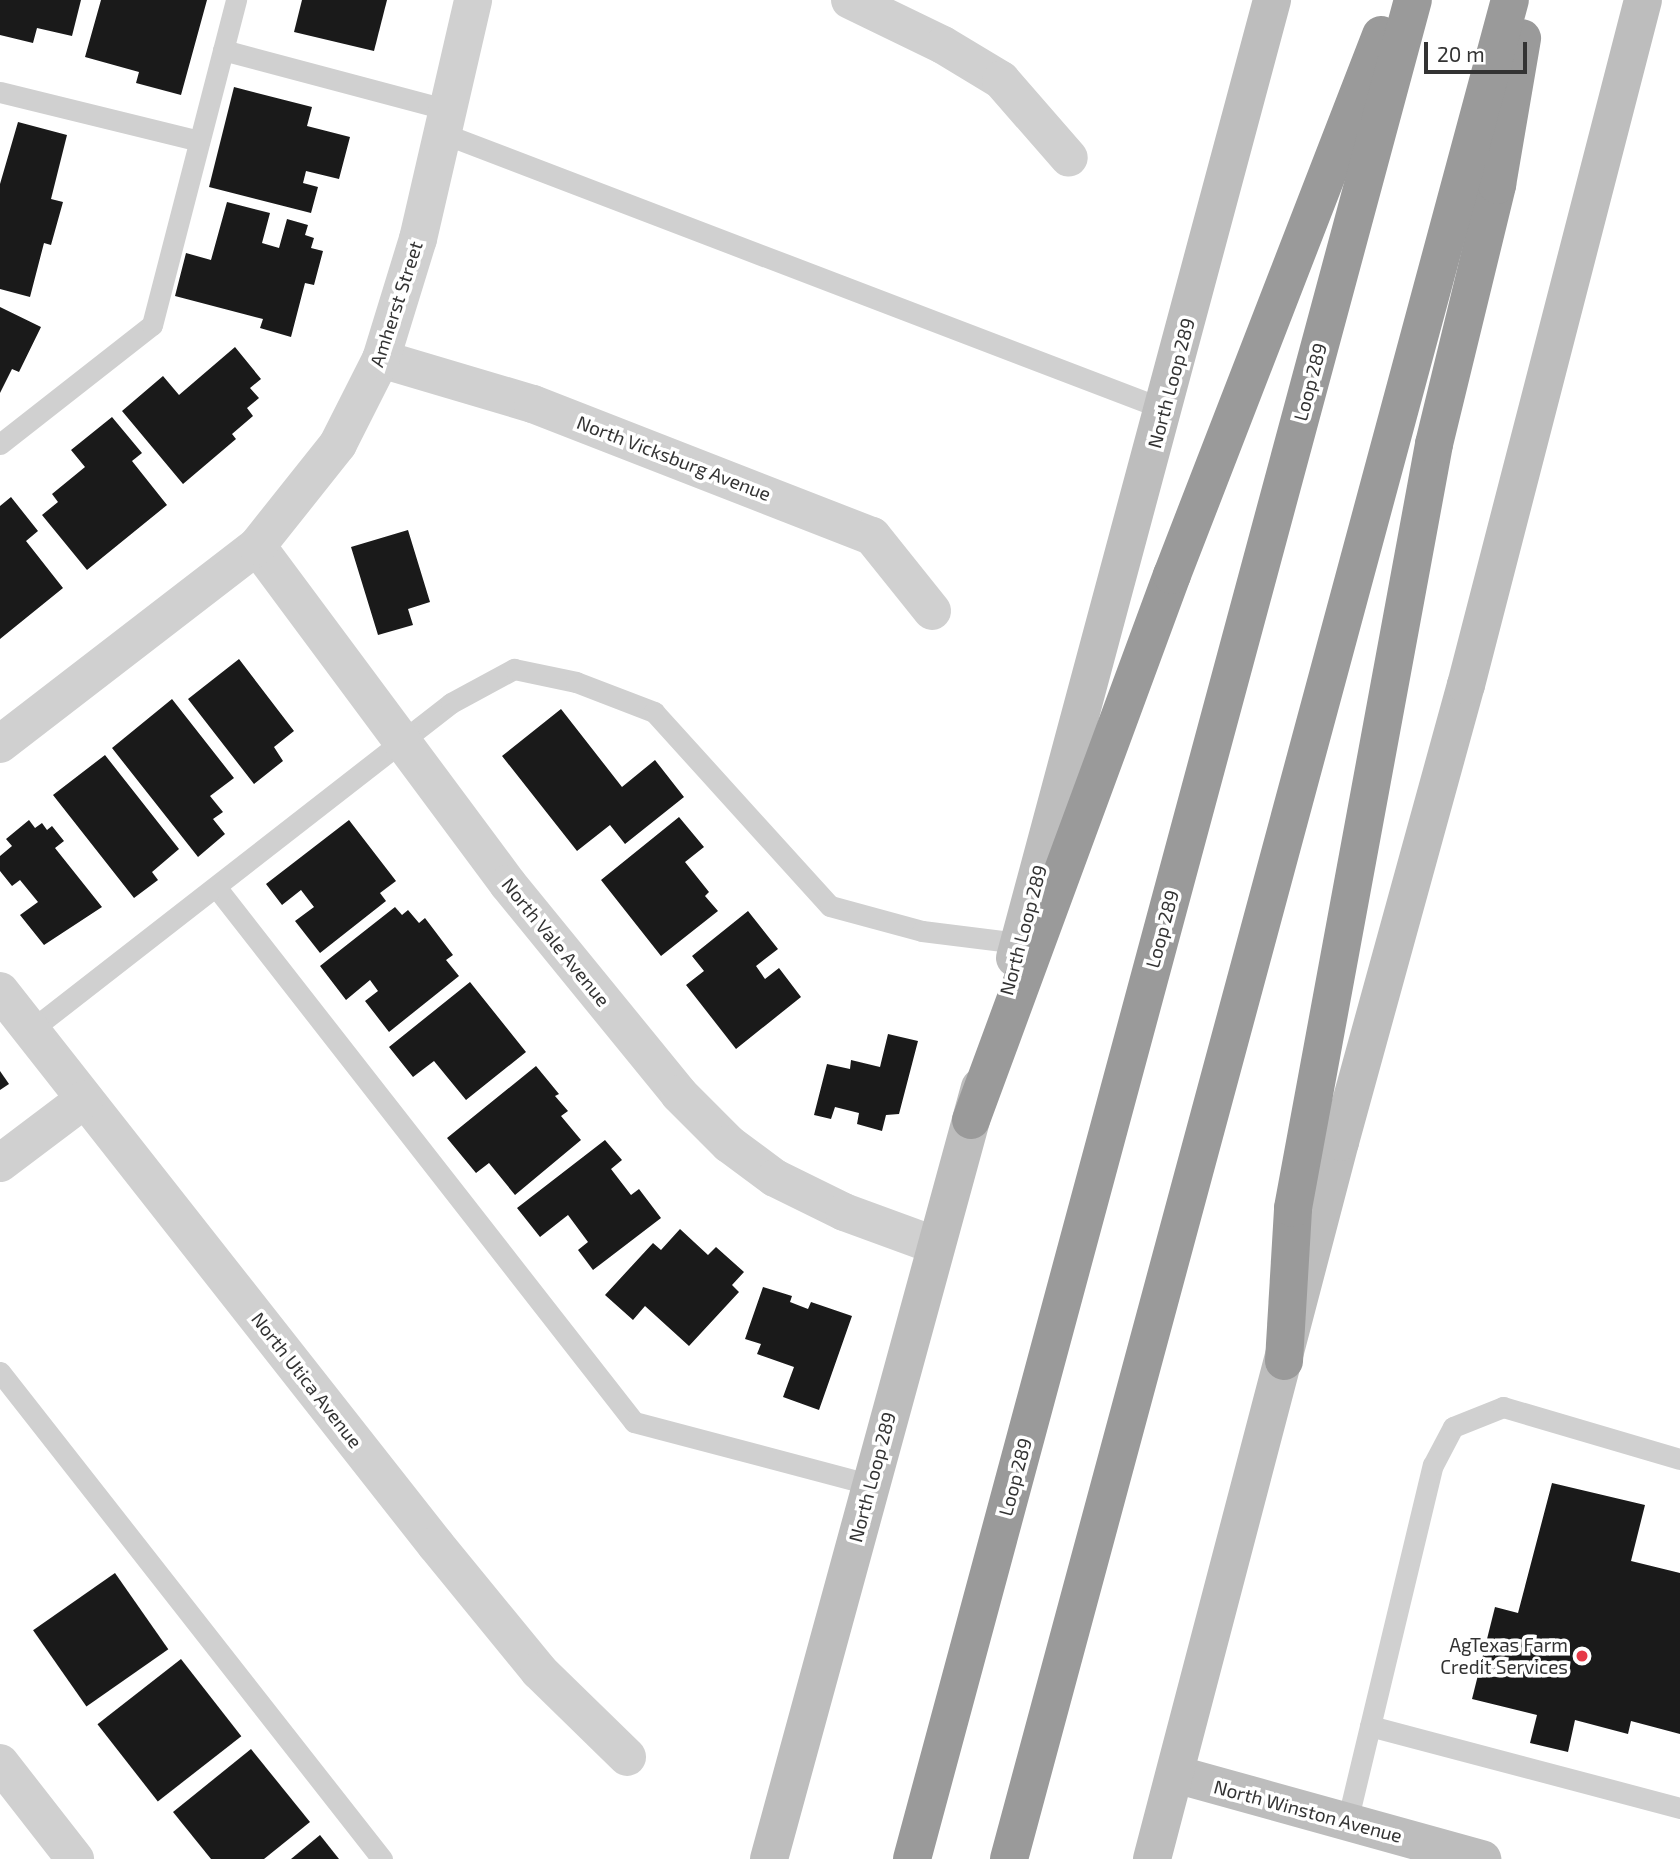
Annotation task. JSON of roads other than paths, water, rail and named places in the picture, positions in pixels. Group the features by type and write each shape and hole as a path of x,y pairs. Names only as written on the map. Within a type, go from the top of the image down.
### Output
{"highway":[{"path":"971,1120 1172,575 1394,0"},
{"name":"Loop 289","path":"912,1859 1413,0"},
{"path":"1009,1859 1510,0"},
{"path":"1284,1361 1293,1208 1434,444 1497,185 1528,0"}],"main road":[{"name":"North Loop 289","path":"769,1859 1164,408 1272,0"},
{"path":"1152,1859 1466,685 1643,0"},
{"name":"North Winston Avenue","path":"1175,1774 1482,1859"}],"street":[{"name":"Amherst Street","path":"0,744 257,546 338,444 381,359 418,239 473,0"},
{"path":"850,0 943,45 1001,80 1069,158"},
{"name":"North Vicksburg Avenue","path":"381,359 533,404 872,536 932,611"},
{"name":"North Vale Avenue","path":"257,546 508,884 678,1094 729,1144 775,1178 844,1212 934,1245"},
{"name":"North Utica Avenue","path":"0,991 539,1671 627,1758"},
{"path":"0,1164 85,1099"},
{"path":"0,1763 75,1859"}],"lane":[{"path":"0,444 152,325 236,0"},
{"path":"223,50 445,121 1164,408"},
{"path":"0,92 199,141"},
{"path":"31,1030 452,703 514,669 576,682 654,712 830,906 922,932 1019,943"},
{"path":"216,887 634,1422 869,1484"},
{"path":"0,1372 382,1859"},
{"path":"1347,1822 1433,1465 1453,1427 1503,1407 1680,1459"},
{"path":"1370,1726 1680,1808"}],"place":[{"name":"AgTexas Farm Credit Services","path":"1582,1656"}]}
